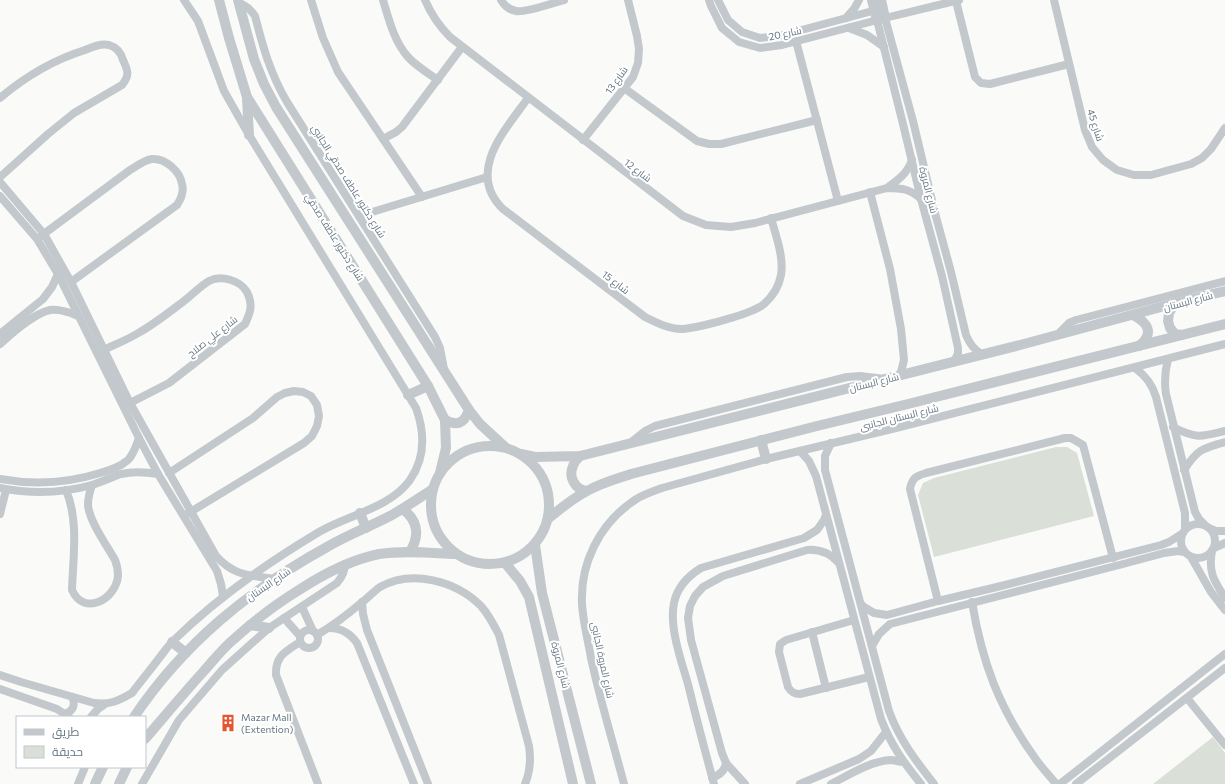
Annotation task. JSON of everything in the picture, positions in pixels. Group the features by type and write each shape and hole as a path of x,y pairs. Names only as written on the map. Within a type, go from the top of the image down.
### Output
{"street":[{"path":"0,674 21,682 94,703 112,703 132,693 172,642 223,596 252,575 320,532 388,500 400,491 410,480 418,466 422,452 422,422 416,408 249,135 224,91 198,21 184,0"},
{"name":"شارع دكتور عاطف صدقي","path":"219,0 247,97 428,386 445,420 446,448 440,473"},
{"path":"312,0 323,38 338,72 422,197"},
{"path":"382,0 399,46 408,58 438,80"},
{"name":"شارع 12","path":"425,0 430,12 439,26 450,38 683,216 706,225 731,227 887,188 907,190 921,199"},
{"path":"501,0 508,8 517,11 564,0"},
{"name":"شارع 13","path":"583,140 633,77 638,63 639,49 628,0"},
{"name":"شارع 20","path":"709,0 722,28 739,42 760,48 782,45 848,28 880,11"},
{"name":"شارع 20","path":"718,0 728,20 742,32 760,38 779,36 846,18 880,11"},
{"path":"846,18 854,9 859,0"},
{"path":"872,0 880,11 957,0 975,77 982,83 990,84 1069,64"},
{"name":"شارع 45","path":"1054,0 1085,130 1092,147 1103,160 1117,170 1134,175 1151,175 1191,164 1202,158 1211,149 1225,128"},
{"name":"شارع دكتور عاطف صدقي","path":"239,1 254,59 264,84 276,107 469,410 480,424 505,448"},
{"name":"شارع دكتور عاطف صدقي الجانبي","path":"239,1 246,5 255,16 268,62 279,89 435,337 440,348 444,372"},
{"name":"شارع المروة","path":"880,11 884,47 921,199 942,276 958,348 958,353 954,362"},
{"name":"شارع المروة","path":"880,11 913,121 966,335 972,347 983,355"},
{"path":"848,28 867,35 884,47"},
{"path":"796,41 838,201"},
{"path":"0,98 34,72 71,54 102,44 109,45 121,54 128,72 127,79 122,85 74,113 0,177"},
{"path":"383,139 402,127 462,47"},
{"path":"624,88 697,141 709,144 721,144 817,120"},
{"path":"247,97 249,135"},
{"name":"شارع 15","path":"528,98 496,144 488,162 487,177 490,192 503,209 645,317 663,326 682,329 702,326 749,312 764,304 775,291 781,276 782,259 771,218"},
{"path":"37,239 144,161 156,159 166,162 179,176 183,193 177,205 71,282"},
{"name":"شارع 12","path":"887,188 902,178 912,160"},
{"path":"359,216 487,177"},
{"path":"0,182 44,234 71,282 104,350 139,438 158,474 217,571 223,596"},
{"path":"870,192 890,269 901,329 904,360 900,376"},
{"path":"0,196 37,239 58,274 78,316 126,405 169,472 216,556 231,570 241,574 274,579"},
{"path":"0,344 2,333 43,299 52,288 58,274"},
{"name":"شارع علي صلاح","path":"104,350 139,333 209,281 228,279 238,283 245,289 250,301 250,313 245,324 169,383 126,405"},
{"path":"1057,335 1076,320 1225,281"},
{"name":"شارع البستان","path":"521,454 536,457 580,456 983,355 1225,291"},
{"path":"1175,304 1169,313 1168,321 1170,328 1175,334 1182,335"},
{"path":"2,333 37,314 51,310 65,311 78,316"},
{"path":"1133,315 1141,319 1147,326 1149,334 1145,341 1139,346"},
{"path":"549,518 568,502 586,491 606,482 632,474 761,440 1225,324"},
{"name":"شارع البستان الجانبى","path":"597,540 608,524 619,512 633,501 662,488 766,459 892,429 1225,344"},
{"path":"1168,359 1164,383 1173,427 1195,511 1198,519 1207,526 1216,531 1225,531"},
{"path":"1135,368 1148,380 1156,397 1185,513 1184,531 1181,539 1181,546 1184,552"},
{"path":"1153,388 1157,382 1164,383"},
{"path":"408,395 428,386"},
{"path":"169,472 253,418 277,397 285,393 294,391 303,392 311,396 317,405 319,416 317,426 312,436 304,443 184,516"},
{"path":"445,420 452,424 460,422 466,418 469,410"},
{"path":"1173,427 1198,437 1225,431"},
{"path":"1205,436 1202,441 1203,445 1207,447"},
{"path":"0,479 36,482 72,480 90,476 118,467 128,459 135,450 139,438"},
{"path":"938,601 910,489 911,482 915,478 926,473 1065,438 1071,438 1083,445 1112,558"},
{"path":"761,440 766,459"},
{"path":"1184,470 1196,454 1207,447 1225,442"},
{"path":"832,443 824,460 825,470 893,721 906,748 934,784"},
{"path":"490,446 505,448 521,454 535,466 545,482 550,499 549,518 535,546 521,557 505,564 479,564 455,554 442,541 434,525 431,507 433,489 440,473 450,461 462,453 476,447 490,446"},
{"path":"800,451 812,466 817,480 877,707 886,732 891,743 919,782 926,773"},
{"path":"580,456 574,462 571,475 576,486 586,491"},
{"path":"0,514 3,489 35,492 66,490 92,485 121,474 146,472 158,474"},
{"path":"817,480 827,477"},
{"path":"35,492 36,482"},
{"path":"66,490 72,507 74,526 72,590 74,596 84,603 98,603 111,592 116,584 118,576 115,560 90,515 88,505 92,485"},
{"name":"شارع البستان","path":"135,716 155,687 186,653 224,617 256,591 328,546 402,509 433,489"},
{"path":"402,509 409,514 416,529 414,545 410,552"},
{"path":"1185,513 1195,511"},
{"path":"360,513 366,528"},
{"path":"713,781 674,627 674,603 678,591 694,572 701,568 806,537 817,530 826,515"},
{"path":"872,646 880,634 890,624 1117,566 1166,548 1192,525 1200,524 1207,526 1215,536 1216,540 1210,568 1215,583 1225,598"},
{"path":"806,537 812,544 812,550"},
{"name":"شارع المروة الجانبى","path":"597,540 590,554 585,570 582,587 582,604 596,679 624,784"},
{"path":"860,603 874,613 887,615 1112,558 1166,548 1184,552 1197,559 1203,558 1225,543"},
{"name":"شارع المروة","path":"535,546 542,593 591,784"},
{"path":"745,784 726,763 720,746 691,640 688,618 690,606 695,596 703,587 723,576 807,550 827,553 839,563"},
{"path":"146,738 222,650 234,639 280,602 327,572 363,558 381,554 410,552 455,554"},
{"path":"1192,557 1211,592 1225,610"},
{"path":"142,784 179,720 222,670 269,628 337,583 345,572 345,564"},
{"name":"شارع المروة","path":"505,564 520,581 529,597 573,784"},
{"path":"318,784 276,675 279,658 300,639 302,633 305,631 309,630 315,633 329,628 370,594 385,585 412,578 440,582 455,587 482,607 492,620 499,635 529,746 530,763 525,784"},
{"path":"846,589 856,587"},
{"path":"997,587 999,596"},
{"path":"362,602 366,630 428,784"},
{"path":"972,602 982,653 999,697 1015,729 1035,759 1056,784"},
{"path":"284,618 306,648 314,646 317,642 315,633 302,607"},
{"path":"887,615 890,624"},
{"path":"854,620 782,642 779,652 788,687 793,692 800,694 870,677"},
{"path":"250,625 269,628"},
{"path":"329,628 340,629 350,634 357,643 414,784"},
{"path":"812,632 826,688"},
{"path":"172,642 186,653"},
{"path":"1060,784 1225,654"},
{"path":"1076,784 1225,668"},
{"path":"0,689 57,709 67,715 74,706 74,700 72,697"},
{"path":"1187,698 1225,745"},
{"path":"92,716 104,704"},
{"path":"388,718 400,714"},
{"path":"146,728 152,727 159,723"},
{"path":"800,784 860,759 871,751 886,732"},
{"path":"871,751 877,756 880,762"},
{"path":"831,784 868,766 880,762 892,760 904,762"},
{"path":"713,781 722,772 726,763"},
{"path":"1082,767 1088,775"},
{"path":"78,784 85,768"},
{"path":"95,784 103,768"},
{"path":"119,784 127,768"}],"green space":[{"path":"1056,447 1067,447 1077,453 1094,516 934,557 918,495 923,483 934,478"},
{"path":"1213,737 1225,753 1225,784 1153,784"}],"place":[{"name":"Mazar Mall (Extention)","path":"228,723"}]}
